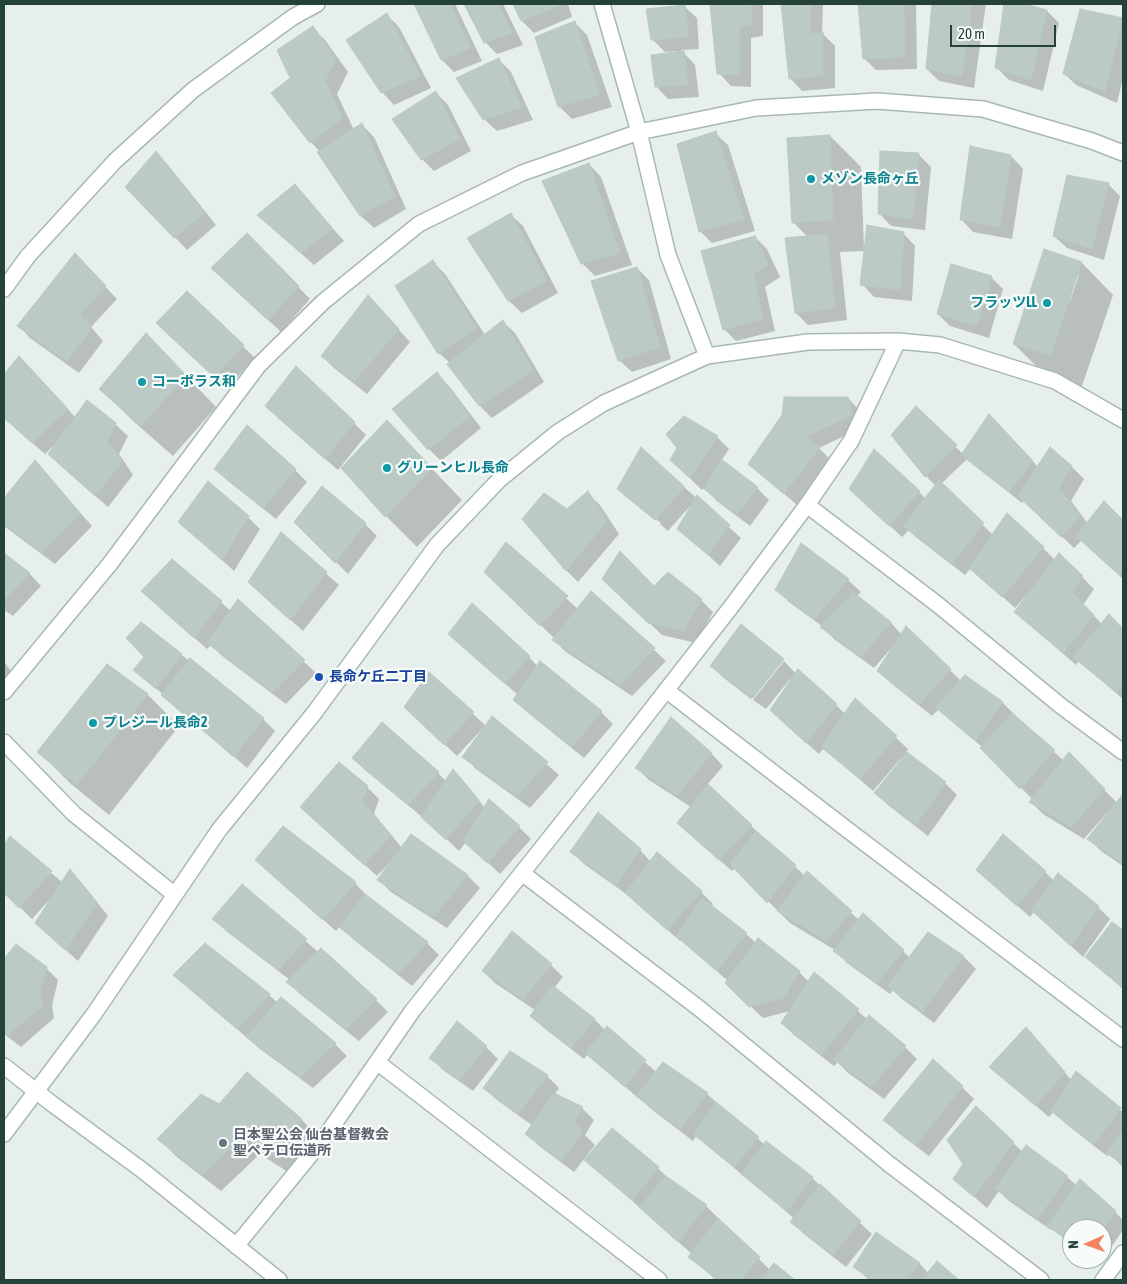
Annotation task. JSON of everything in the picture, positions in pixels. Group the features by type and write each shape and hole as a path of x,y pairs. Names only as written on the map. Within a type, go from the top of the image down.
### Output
{"street":[{"path":"4,288 28,256 129,148 193,90 293,17 316,4"},
{"path":"602,4 639,132 668,255 707,356"},
{"path":"4,692 109,565 258,366 323,302 419,224 522,173 639,132 756,108 877,101 983,109 1092,141 1123,153"},
{"path":"236,1246 325,1136 414,1010 731,607 807,504 851,441 898,341"},
{"path":"4,1134 94,1014 219,830 315,712 437,545 499,480 558,432 604,404 707,356 808,342 898,341 940,345 1054,381 1123,420"},
{"path":"807,504 937,604 1061,706 1123,752"},
{"path":"666,690 1123,1039"},
{"path":"4,742 74,814 175,895"},
{"path":"522,873 700,1009 889,1164 1041,1280"},
{"path":"377,1062 659,1280"},
{"path":"4,1066 36,1092 142,1170 280,1280"},
{"path":"1103,1280 1123,1253"}],"building":[{"path":"414,4 450,4 471,48 441,60"},
{"path":"464,4 498,4 512,33 484,43"},
{"path":"513,4 560,4 561,5 521,21"},
{"path":"710,4 751,4 752,25 739,26 740,75 717,74"},
{"path":"781,4 811,4 810,34 823,32 823,76 789,79"},
{"path":"858,4 904,4 905,57 863,59"},
{"path":"932,4 972,4 962,77 926,69"},
{"path":"1004,4 1025,4 1047,10 1031,80 995,68"},
{"path":"685,5 688,37 651,40 646,9"},
{"path":"1080,9 1123,18 1105,92 1063,74"},
{"path":"387,13 420,76 381,93 346,40"},
{"path":"575,21 600,95 558,107 535,37"},
{"path":"313,26 336,59 325,81 343,118 310,143 271,93 290,78 277,50"},
{"path":"684,51 688,85 655,87 651,55"},
{"path":"499,58 522,107 483,120 456,78"},
{"path":"436,91 460,139 421,160 392,119"},
{"path":"362,123 395,197 360,216 317,152"},
{"path":"716,131 744,219 699,232 677,144"},
{"name":"メゾン長命ヶ丘","path":"830,135 833,220 792,223 787,138"},
{"path":"970,146 1011,155 1000,227 960,220"},
{"path":"156,151 205,213 174,238 125,187"},
{"path":"880,151 919,153 913,219 878,214"},
{"path":"589,163 620,253 581,264 542,181"},
{"path":"1067,175 1109,183 1092,249 1053,236"},
{"path":"295,184 333,229 301,253 257,215"},
{"path":"511,213 547,281 508,301 467,238"},
{"path":"867,225 904,232 900,290 860,285"},
{"path":"247,233 299,286 268,320 211,268"},
{"path":"827,234 835,308 795,313 785,238"},
{"path":"755,236 768,264 754,274 763,319 723,330 701,251"},
{"name":"フラッツLL","path":"1044,249 1082,262 1051,355 1013,344"},
{"path":"75,253 106,286 80,314 92,328 67,361 17,326"},
{"path":"433,260 477,328 438,354 395,286"},
{"path":"951,264 992,276 977,326 937,314"},
{"path":"637,267 660,347 618,361 591,281"},
{"path":"187,291 244,345 214,377 156,323"},
{"path":"368,295 399,329 354,382 321,356"},
{"path":"503,320 533,370 479,406 447,364"},
{"name":"コーポラス和","path":"146,333 186,375 141,426 99,389"},
{"path":"19,356 68,409 32,443 4,418 4,374"},
{"path":"296,366 355,422 325,459 265,406"},
{"path":"437,372 470,416 428,450 392,409"},
{"path":"784,397 848,397 852,415 805,437 820,447 784,494 748,464 782,415"},
{"path":"87,400 116,423 107,441 122,462 95,496 48,454"},
{"path":"916,406 957,445 925,477 891,435"},
{"path":"989,414 1033,461 1009,492 961,455"},
{"path":"684,416 718,436 690,478 670,460 677,448 666,434"},
{"name":"グリーンヒル長命","path":"387,420 432,468 385,517 341,468"},
{"path":"247,425 296,469 263,508 214,469"},
{"path":"641,447 685,487 655,520 617,489"},
{"path":"1050,447 1072,466 1059,488 1080,516 1061,537 1018,496"},
{"path":"874,449 920,491 889,526 849,489"},
{"path":"721,459 758,487 737,514 704,489"},
{"path":"35,460 80,513 42,553 4,524 4,498"},
{"path":"939,480 984,523 952,564 903,526"},
{"path":"208,481 249,516 222,560 178,522"},
{"path":"322,486 366,523 335,563 294,522"},
{"path":"588,491 607,521 566,571 522,519 544,493 567,509"},
{"path":"697,495 730,525 708,555 677,529"},
{"path":"1104,501 1123,520 1123,571 1119,575 1076,536"},
{"path":"1007,513 1044,547 1002,597 969,568"},
{"path":"281,532 327,572 290,620 248,582"},
{"path":"506,542 568,596 540,626 484,572"},
{"path":"801,543 849,579 814,619 775,590"},
{"path":"620,551 654,586 668,572 702,599 683,631 648,623 602,579"},
{"path":"4,553 30,573 4,600"},
{"path":"1059,553 1083,576 1072,592 1094,615 1063,653 1014,612"},
{"path":"172,559 222,601 194,638 141,591"},
{"path":"591,591 655,648 620,685 552,640"},
{"path":"853,592 891,622 861,657 820,627"},
{"path":"238,599 305,660 273,692 207,643"},
{"path":"472,603 530,656 505,684 448,634"},
{"path":"1109,614 1123,629 1123,684 1116,692 1073,657"},
{"path":"141,622 182,654 156,689 133,670 144,657 126,638"},
{"path":"741,624 784,659 753,698 710,666"},
{"path":"906,626 951,669 919,705 877,671"},
{"path":"190,658 264,718 234,757 161,695"},
{"path":"540,661 602,711 572,747 513,700"},
{"name":"プレジール長命2","path":"107,664 148,694 77,785 37,752"},
{"path":"798,669 837,704 806,743 770,710"},
{"path":"429,672 474,712 444,745 404,707"},
{"path":"965,675 1003,702 975,741 935,707"},
{"path":"855,698 897,736 860,779 821,747"},
{"path":"1012,713 1055,750 1020,789 980,748"},
{"path":"492,716 548,762 517,796 462,757"},
{"path":"671,717 712,753 677,795 635,768"},
{"path":"382,722 439,772 408,805 352,758"},
{"path":"907,752 946,782 916,825 874,793"},
{"path":"1069,752 1105,789 1071,827 1029,802"},
{"path":"339,762 368,786 362,801 391,835 364,865 300,807"},
{"path":"453,769 479,800 446,840 421,817"},
{"path":"708,784 752,825 719,860 677,823"},
{"path":"1123,794 1123,863 1087,839"},
{"path":"489,799 520,826 487,863 463,841"},
{"path":"598,812 641,849 616,885 570,852"},
{"path":"283,826 356,882 323,920 255,860"},
{"path":"756,831 796,865 767,903 730,864"},
{"path":"411,834 468,875 434,917 377,880"},
{"path":"1003,834 1046,871 1017,906 976,870"},
{"path":"10,836 52,871 19,908 4,893 4,845"},
{"path":"657,852 702,891 667,930 625,893"},
{"path":"70,869 97,903 65,950 35,923"},
{"path":"807,871 852,911 827,941 777,911"},
{"path":"1058,873 1099,906 1071,946 1031,910"},
{"path":"242,884 307,939 278,970 212,919"},
{"path":"365,894 428,942 399,974 339,927"},
{"path":"702,898 747,933 717,971 676,936"},
{"path":"863,913 904,950 877,983 833,951"},
{"path":"1112,922 1123,930 1123,988 1085,957"},
{"path":"512,931 552,964 523,999 482,971"},
{"path":"928,932 964,956 922,1012 887,986"},
{"path":"758,938 800,971 783,998 749,1007 725,983"},
{"path":"205,943 270,994 237,1029 173,975"},
{"path":"16,944 47,967 40,993 43,1006 8,1035 4,1032 4,959"},
{"path":"321,948 377,999 346,1029 286,982"},
{"path":"814,972 859,1009 821,1055 781,1023"},
{"path":"552,985 595,1019 571,1048 530,1016"},
{"path":"281,997 336,1043 300,1077 246,1037"},
{"path":"869,1015 906,1046 872,1087 834,1060"},
{"path":"457,1021 487,1046 460,1080 429,1058"},
{"path":"607,1026 646,1060 625,1087 585,1053"},
{"path":"1026,1027 1065,1072 1036,1106 989,1067"},
{"path":"510,1051 548,1075 518,1114 483,1088"},
{"path":"933,1059 963,1086 916,1145 883,1120"},
{"path":"663,1062 708,1093 680,1129 636,1096"},
{"path":"1076,1071 1121,1108 1094,1145 1051,1111"},
{"path":"247,1072 302,1119 272,1157 242,1137 202,1174 157,1139 201,1094 219,1104"},
{"path":"554,1093 583,1107 574,1122 583,1132 561,1161 525,1134"},
{"path":"716,1102 759,1137 734,1167 693,1134"},
{"path":"976,1106 1014,1142 974,1197 953,1179 963,1164 947,1140"},
{"path":"612,1128 659,1167 632,1200 584,1160"},
{"path":"1123,1129 1123,1164 1106,1153"},
{"path":"766,1141 813,1177 787,1211 741,1174"},
{"path":"1026,1145 1068,1176 1038,1218 995,1189"},
{"path":"666,1176 707,1205 678,1242 639,1207"},
{"path":"1080,1179 1116,1211 1110,1219 1062,1219 1062,1236 1047,1226"},
{"path":"820,1184 861,1221 833,1255 790,1222"},
{"path":"718,1218 760,1257 741,1280 718,1280 688,1257"},
{"path":"876,1232 920,1263 907,1280 872,1280 853,1267"},
{"path":"937,1261 959,1280 922,1280"},
{"path":"774,1263 795,1280 760,1280"}],"place":[{"name":"メゾン長命ヶ丘","path":"811,179"},
{"name":"フラッツLL","path":"1047,303"},
{"name":"コーポラス和","path":"142,382"},
{"name":"グリーンヒル長命","path":"387,468"},
{"name":"長命ケ丘二丁目","path":"319,677"},
{"name":"プレジール長命2","path":"93,723"},
{"name":"日本聖公会 仙台基督教会 聖ペテロ伝道所","path":"223,1143"}]}
